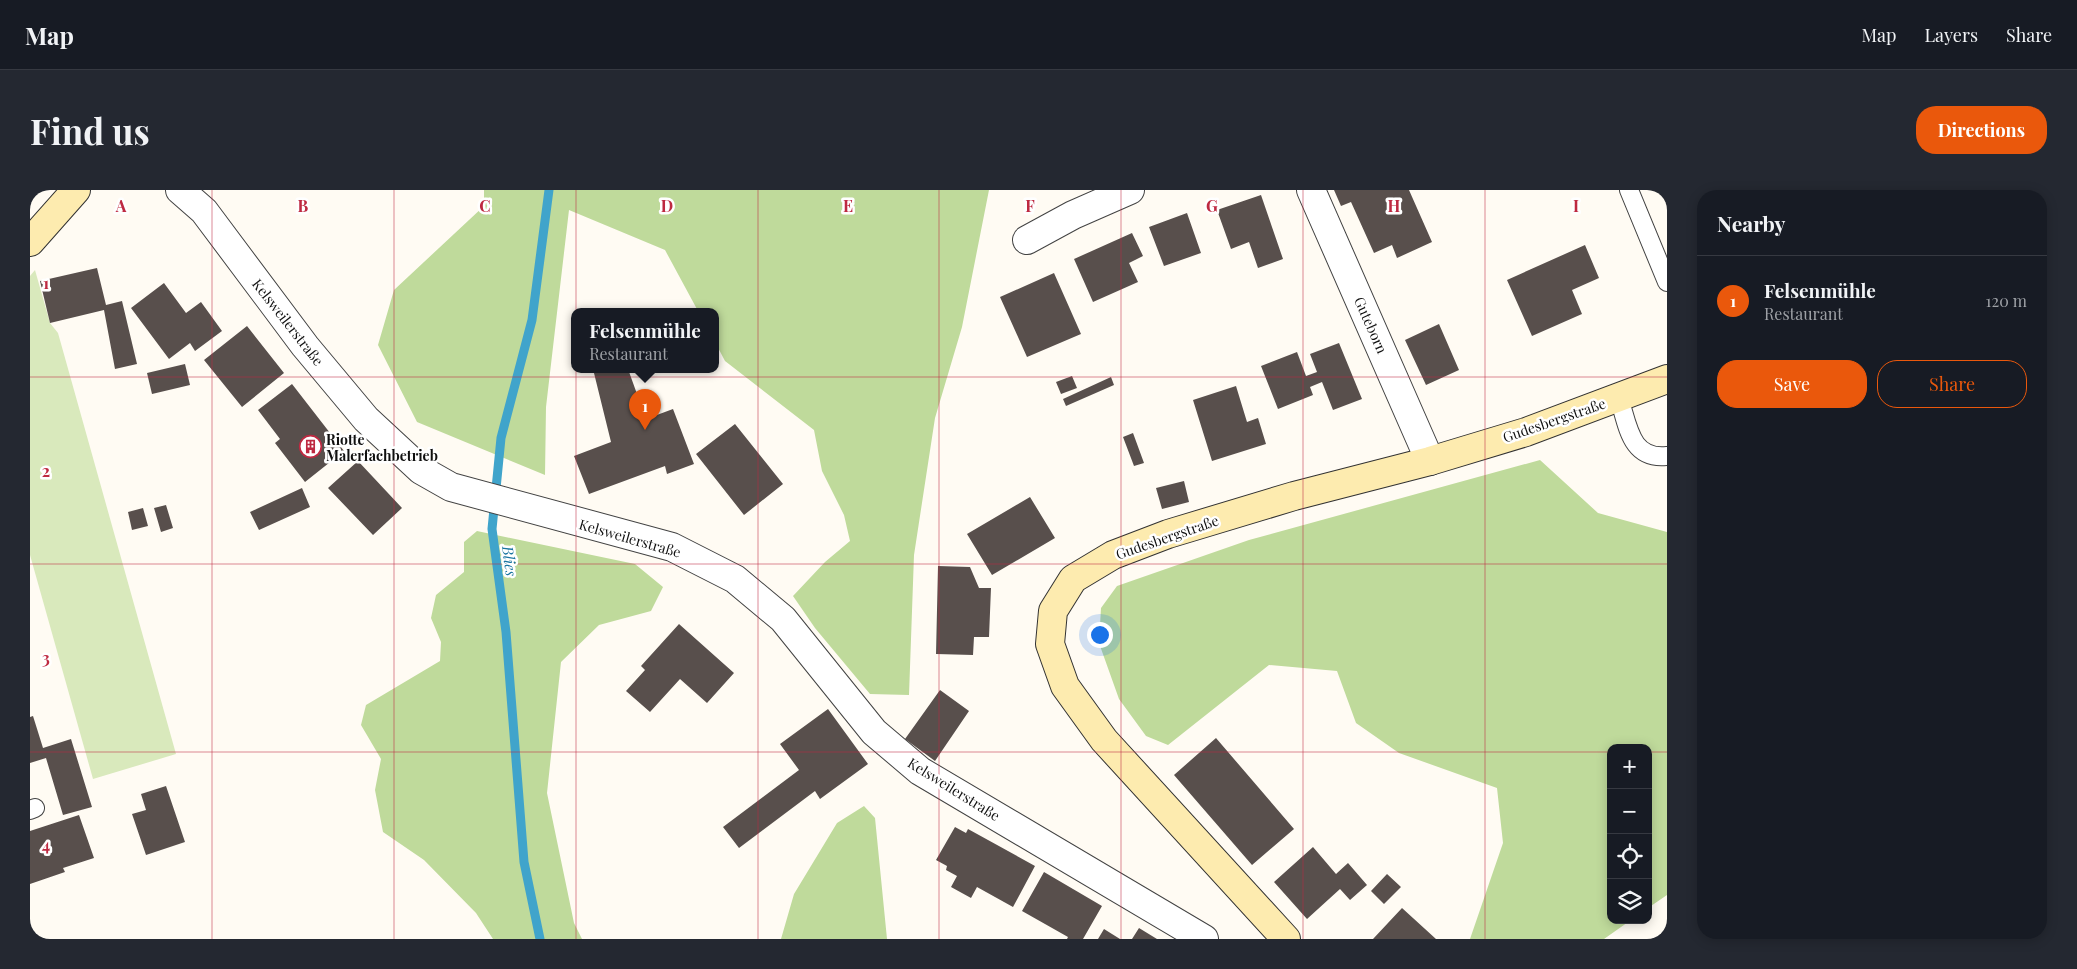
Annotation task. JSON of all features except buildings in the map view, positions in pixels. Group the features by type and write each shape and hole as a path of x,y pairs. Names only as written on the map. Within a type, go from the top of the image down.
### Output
{"main road":[{"path":"30,242 76,190"},
{"name":"Gudesbergstraße","path":"1286,939 1104,740 1066,686 1050,644 1053,611 1073,579 1113,555 1168,534 1285,498 1430,461 1526,432 1667,379"}],"street":[{"name":"Kelsweilerstraße","path":"180,190 204,211 305,346 366,419 421,470 451,487 536,512 672,547 735,579 783,619 874,732 920,771 1204,939"},
{"path":"1027,240 1073,214 1130,190"},
{"name":"Guteborn","path":"1311,190 1430,461"}],"lane":[{"path":"1629,190 1667,282"},
{"path":"1619,398 1633,441 1644,454 1667,456"}],"green space":[{"path":"484,190 989,190 962,327 935,418 914,555 909,695 870,694 815,628 793,596 825,562 850,541 844,515 822,471 814,430 725,361 719,350 719,308 696,308 665,250 569,210 546,407 545,475 417,422 378,345 394,290 484,206"},
{"path":"35,270 50,323 58,333 176,754 93,779 30,555 30,276"},
{"path":"1540,460 1598,513 1667,532 1667,895 1652,905 1652,744 1607,744 1607,924 1625,924 1604,939 1470,939 1503,843 1497,788 1399,753 1356,723 1337,671 1269,665 1168,745 1146,736 1119,699 1099,643 1101,608 1117,586 1249,540"},
{"path":"477,531 635,564 663,587 651,611 599,625 561,662 547,793 574,923 582,939 493,939 476,913 424,860 383,832 375,790 381,759 361,725 366,705 440,661 441,642 431,618 436,595 464,572 464,542"},
{"path":"864,806 875,818 887,939 781,939 794,894 837,823"}],"waterway":[{"name":"Blies","path":"540,939 524,862 506,632 492,529 501,438 532,320 549,190"}],"place":[{"name":"Felsenmühle","path":"645,430"},
{"name":"Riotte Malerfachbetrieb","path":"310,447"}]}
